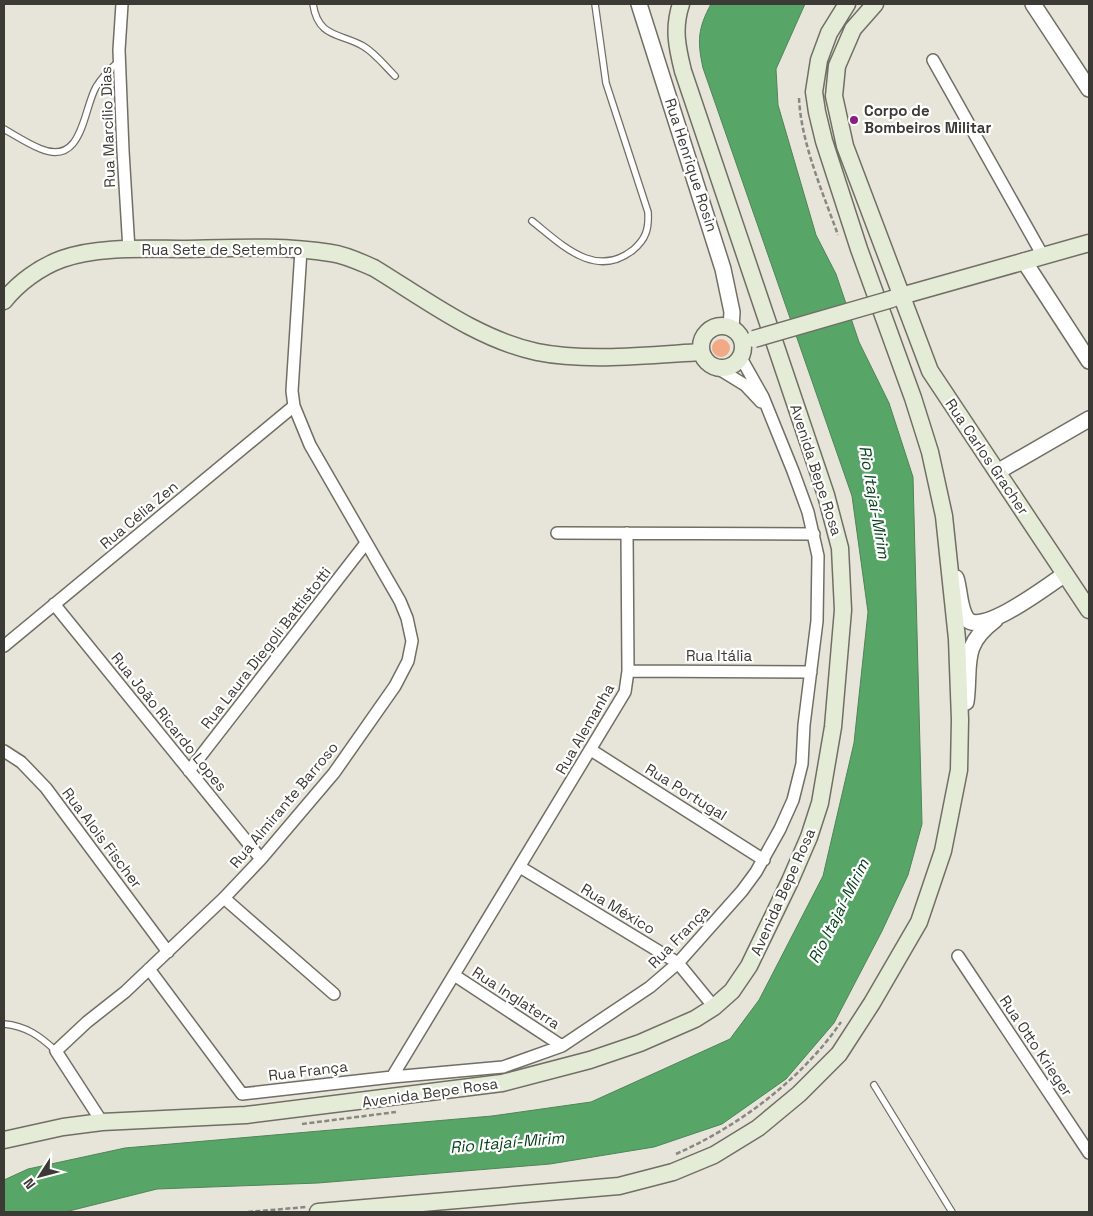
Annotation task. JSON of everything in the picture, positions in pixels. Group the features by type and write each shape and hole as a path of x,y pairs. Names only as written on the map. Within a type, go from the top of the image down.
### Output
{"main road":[{"name":"Avenida Bepe Rosa","path":"4,1140 63,1127 102,1122 255,1114 502,1083 590,1060 686,1023 714,1006 732,991 749,966 790,881 809,837 820,802 833,727 843,610 843,579 840,548 826,495 682,64 675,34 676,18 681,4"},
{"path":"312,1210 424,1207 618,1186 673,1172 721,1151 758,1128 799,1094 839,1054 872,1003 919,922 952,813 959,770 960,720 951,562 944,516 930,452 914,398 853,231 824,141 814,92 819,60 829,33 847,4"},
{"name":"Rua Carlos Gracher","path":"875,4 853,29 843,50 837,66 834,96 845,146 897,297 930,371 1089,610"},
{"path":"746,346 741,336 732,328 718,326 711,328 702,339 701,352 708,363 719,369 732,367 746,346 897,297 1089,243"},
{"name":"Rua Sete de Setembro","path":"4,301 24,281 62,259 82,254 129,250 301,250 333,253 354,259 374,268 477,329 530,350 581,356 701,352"}],"street":[{"name":"Rua Marcílio Dias","path":"122,4 120,59 129,250"},
{"path":"1033,4 1089,89"},
{"name":"Rua Henrique Rosin","path":"641,6 723,269 732,312 732,328"},
{"path":"933,60 1043,256"},
{"name":"Rua Almirante Barroso","path":"56,1051 150,969 224,898 261,859 334,773 395,686 408,661 412,641 408,618 310,445 294,406 292,391 301,250"},
{"path":"1024,261 1089,361"},
{"name":"Rua França","path":"150,969 242,1094 503,1067 519,1063 562,1046 650,987 678,963 742,891 764,860 793,800 802,764 804,725 818,595 818,556 814,534 793,471 768,409 746,346"},
{"name":"Rua França","path":"719,369 744,385 768,409"},
{"name":"Rua Célia Zen","path":"4,646 294,406"},
{"path":"997,472 1089,419"},
{"path":"557,533 814,534"},
{"name":"Rua Alemanha","path":"392,1077 622,700 628,671 627,533"},
{"name":"Rua Laura Diegoli Battistotti","path":"189,770 366,543"},
{"path":"951,562 964,614 968,621 982,623 998,618"},
{"path":"960,720 966,700 968,666 972,644 980,632 1065,574"},
{"name":"Rua João Ricardo Lopes","path":"54,604 261,859"},
{"name":"Rua Itália","path":"628,671 811,672"},
{"name":"Rua Portugal","path":"591,750 764,860"},
{"name":"Rua Alois Fischer","path":"4,751 21,762 46,788 168,952"},
{"name":"Rua México","path":"520,867 678,963 714,1006"},
{"path":"224,898 334,994"},
{"name":"Rua Otto Krieger","path":"958,956 1089,1152"},
{"name":"Rua Inglaterra","path":"454,975 562,1046"},
{"path":"56,1051 102,1122"}],"lane":[{"path":"313,4 315,16 328,31 362,46 395,76"},
{"path":"532,221 574,254 598,262 619,260 644,239 649,227 648,212 606,83 595,4"},
{"path":"4,129 42,150 59,152 71,147 80,134 95,88 104,75 120,59"},
{"path":"4,1024 21,1025 43,1039 56,1051"},
{"path":"874,1085 952,1212"}],"path":[{"path":"799,90 800,114 821,187 840,242"},
{"path":"670,1157 706,1140 789,1080 827,1043 843,1019"},
{"path":"248,1212 312,1210"}],"shaded area":[{"path":"721,339 727,342 730,348 727,354 721,357 715,354 712,348 715,342"}],"water":[{"name":"Rio Itajaí-Mirim","path":"711,4 805,4 776,69 778,105 816,235 836,274 859,342 889,403 913,477 922,824 908,875 882,931 834,1023 786,1079 722,1124 654,1147 550,1164 318,1183 157,1189 65,1212 4,1212 4,1180 28,1169 125,1148 492,1116 591,1102 730,1039 759,1000 823,876 854,743 868,612 852,496 703,68 699,42 703,20"}],"place":[{"name":"Corpo de Bombeiros Militar","path":"854,120"}]}
